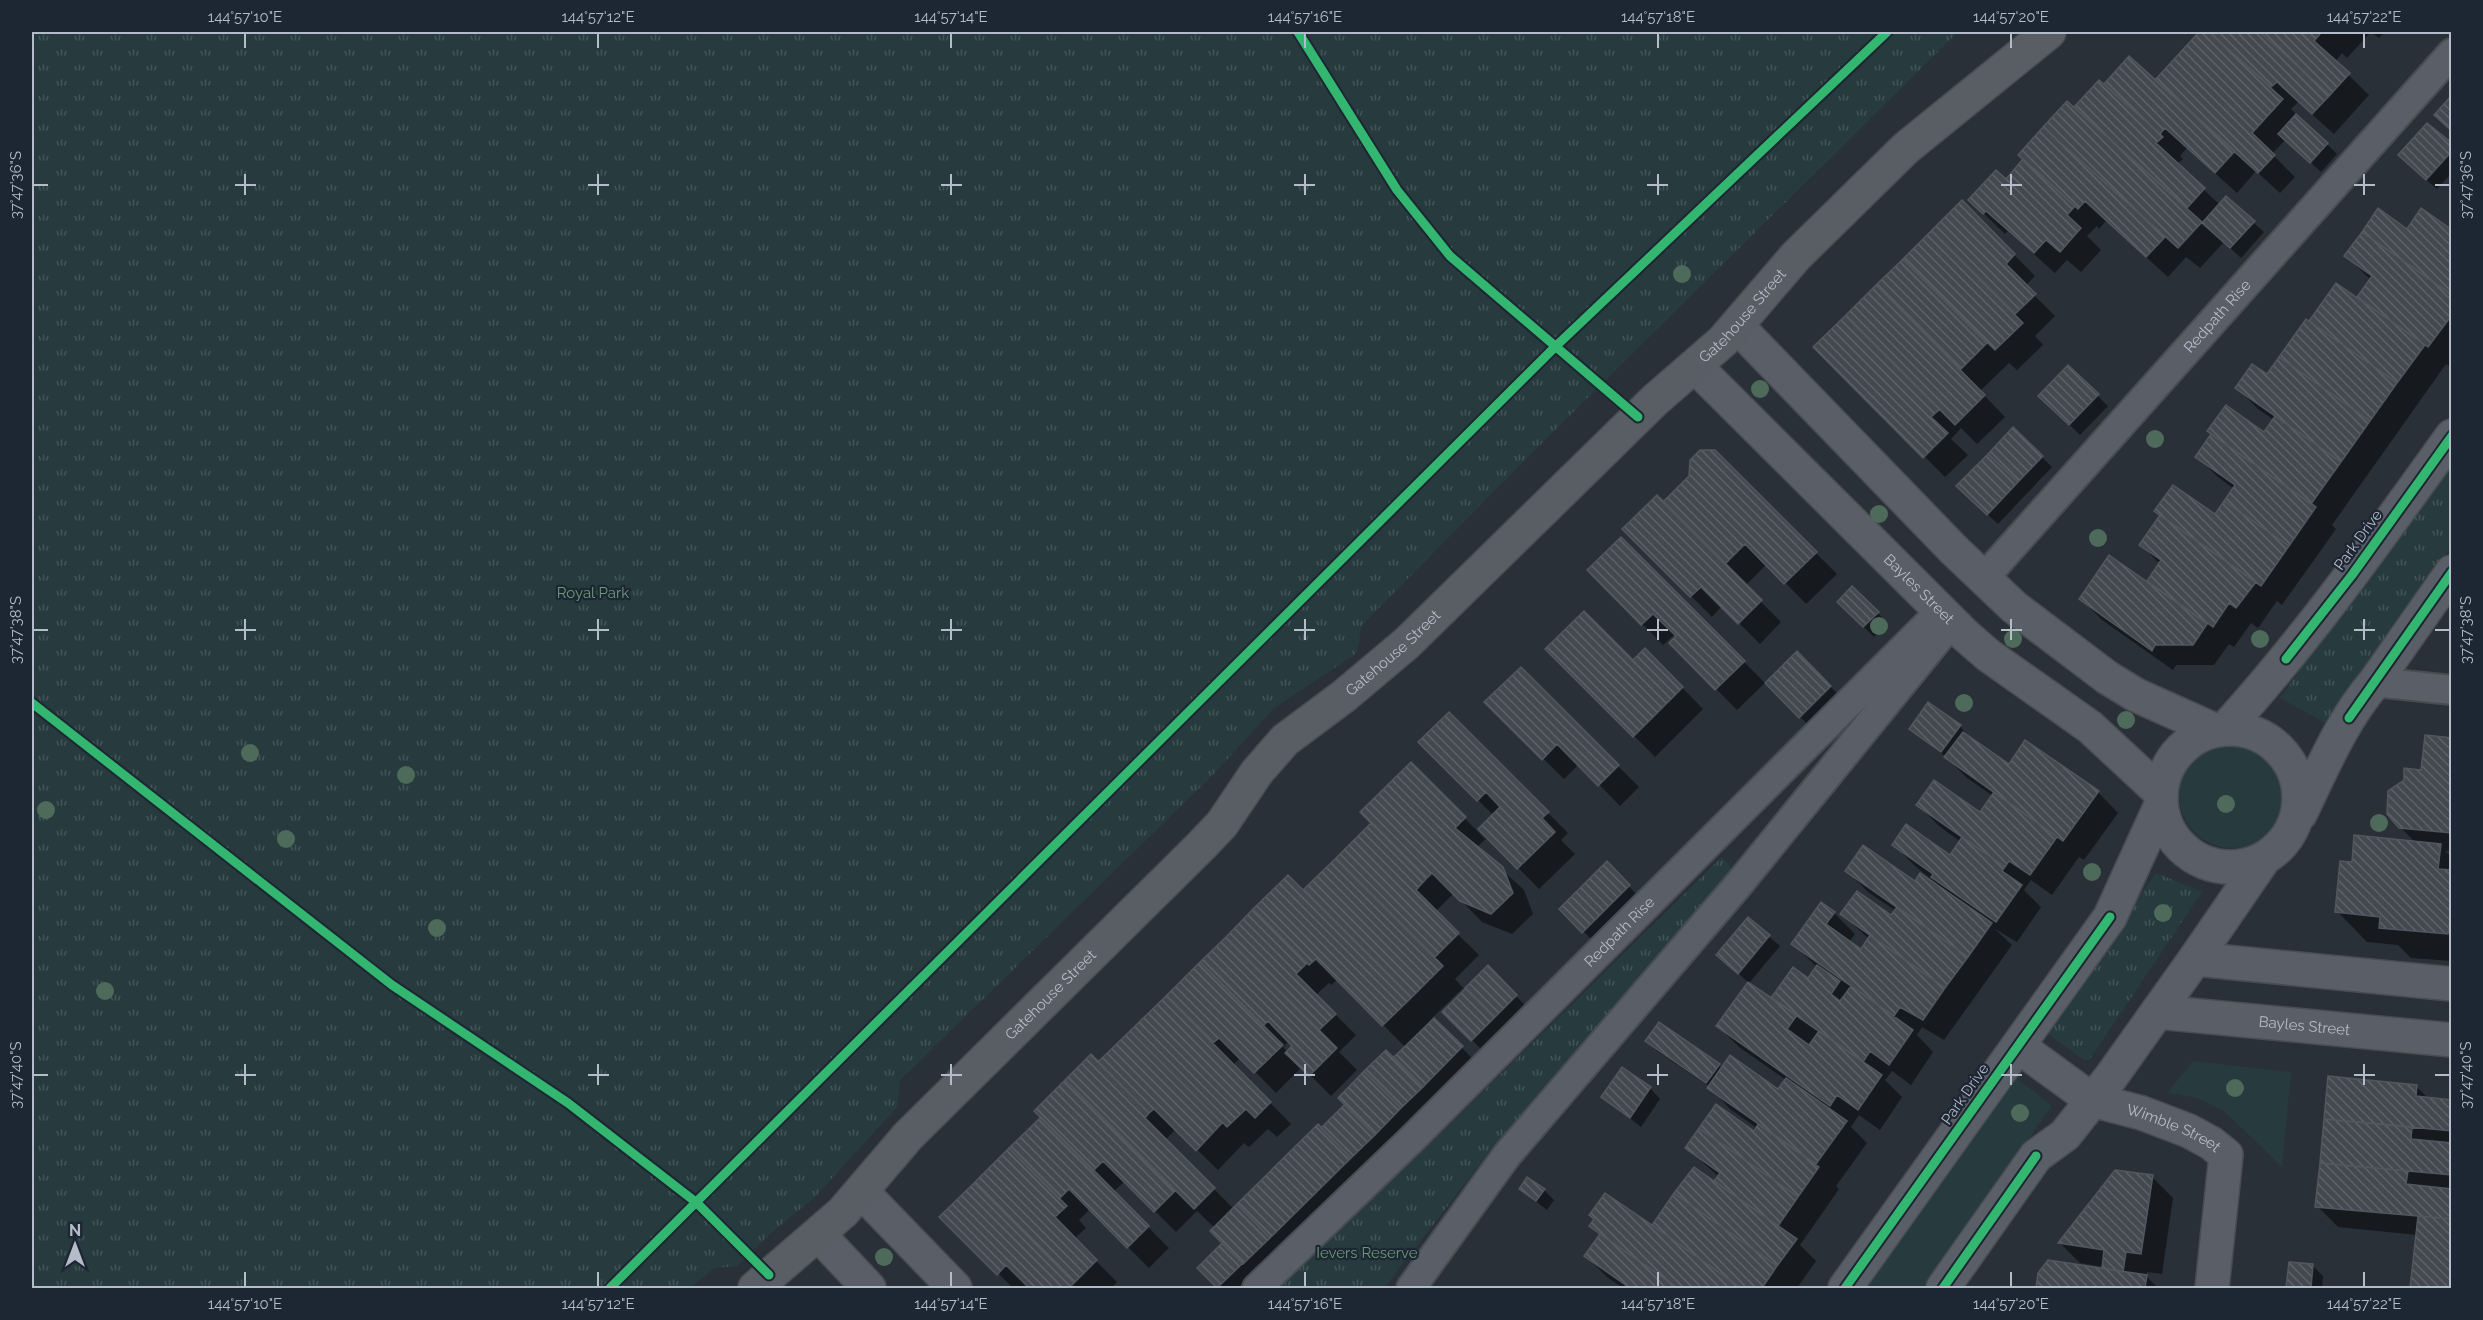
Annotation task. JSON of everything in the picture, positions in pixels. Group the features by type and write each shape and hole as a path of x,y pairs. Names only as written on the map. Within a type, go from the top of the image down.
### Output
{"street":[{"name":"Gatehouse Street","path":"755,1288 819,1235 862,1192 887,1158 908,1136 1201,846 1222,824 1257,772 1285,740 1344,696 1407,643 1655,400 1737,326 1796,256 1906,148 2049,32"},
{"path":"1737,326 1983,579 2014,607 2108,678 2136,696 2220,729"},
{"name":"Bayles Street","path":"1695,366 1988,655 2090,727 2160,799"},
{"name":"Park Drive","path":"2220,729 2274,675 2352,574 2451,436"},
{"path":"1943,1288 2036,1156 2065,1135 2158,1012 2263,860 2287,838 2361,698 2375,682 2451,572"},
{"name":"Redpath Rise","path":"1947,616 1983,579"},
{"path":"2263,860 2245,866 2225,867 2207,863 2189,854 2175,840 2165,825 2160,799 2165,772 2177,753 2193,739 2220,729 2243,729 2275,744 2287,757 2296,772 2299,807 2295,824"},
{"name":"Park Drive","path":"1845,1288 2110,917 2160,799"},
{"path":"2195,959 2451,984"},
{"name":"Bayles Street","path":"2158,1012 2451,1040"},
{"path":"2018,1046 2092,1100"},
{"name":"Wimble Street","path":"2092,1100 2142,1113 2189,1131 2211,1143 2226,1155 2212,1288"},
{"path":"862,1192 955,1288"},
{"path":"819,1235 869,1288"}],"lane":[{"name":"Redpath Rise","path":"1983,579 2451,53"},
{"name":"Redpath Rise","path":"1257,1288 1413,1139 1947,616"},
{"name":"Redpath Rise","path":"1411,1288 1507,1155 1739,884 1947,616"},
{"path":"2375,682 2451,690"}],"green space":[{"name":"Royal Park","path":"32,32 1958,32 1546,439 1364,623 1354,655 1273,709 1216,772 900,1080 897,1107 815,1197 770,1234 737,1266 714,1268 690,1288 32,1288"},
{"path":"2451,458 2451,547 2327,724 2280,698"},
{"path":"2233,740 2254,744 2271,756 2283,773 2287,794 2283,815 2271,832 2254,844 2233,848 2212,844 2195,832 2183,815 2179,794 2183,773 2195,756 2212,744"},
{"name":"Ievers Reserve","path":"1722,857 1732,869 1484,1159 1384,1288 1278,1288 1442,1132"},
{"path":"2156,873 2202,892 2089,1060 2084,1060 2047,1033 2046,1026"},
{"path":"2193,1061 2291,1072 2282,1167 2224,1111 2198,1098 2167,1093"},
{"path":"2015,1077 2051,1107 1924,1288 1861,1288"}],"building":[{"path":"2199,32 2209,32 2283,99 2252,133 2275,155 2258,173 2155,80"},
{"path":"2209,32 2260,32 2330,95 2312,114 2277,82 2271,87"},
{"path":"2260,32 2318,32 2320,34 2314,41 2350,73 2330,95"},
{"path":"2129,56 2235,151 2215,173 2165,128 2160,134 2104,84"},
{"path":"2099,80 2163,137 2156,143 2205,188 2187,208 2074,107"},
{"path":"2452,95 2452,131 2434,115"},
{"path":"2067,101 2202,222 2178,248 2043,127"},
{"path":"2296,114 2328,143 2310,163 2278,134"},
{"path":"2427,123 2452,143 2452,151 2426,180 2398,155"},
{"path":"2043,127 2165,237 2146,257 2085,201 2078,209 2018,155"},
{"path":"2023,159 2075,206 2067,215 2081,228 2060,252 2046,240 2034,253 1986,211 1983,214 1968,200 1996,170 2006,179"},
{"path":"2226,196 2255,221 2230,248 2202,223"},
{"path":"1962,200 2015,254 2006,264 2036,294 2015,314 1931,231"},
{"path":"2378,208 2407,229 2421,208 2452,230 2452,295 2362,232"},
{"path":"1931,231 2023,323 1995,350 1903,259"},
{"path":"2362,232 2452,295 2452,315 2428,347 2357,297 2372,276 2344,256"},
{"path":"1903,259 1987,343 1961,369 1876,285"},
{"path":"2336,283 2425,345 2397,383 2309,321"},
{"path":"1876,285 1985,395 1955,425 1846,315"},
{"path":"1846,315 1940,409 1931,417 1948,433 1923,458 1813,347"},
{"path":"2306,319 2397,383 2370,421 2279,357"},
{"path":"2279,357 2370,421 2341,462 2235,388 2252,364 2267,374"},
{"path":"2068,365 2099,394 2069,425 2038,396"},
{"path":"2226,405 2264,432 2275,416 2341,462 2311,504 2207,431"},
{"path":"2013,427 2043,456 2018,482 1988,454"},
{"path":"2211,434 2316,507 2289,546 2224,501 2235,485 2195,457"},
{"path":"1700,450 1715,450 1817,552 1784,584 1745,544 1725,564 1663,502 1689,476 1690,460"},
{"path":"1988,454 2018,482 1987,515 1956,486"},
{"path":"2173,485 2215,514 2224,501 2289,546 2261,586 2154,511"},
{"path":"1657,495 1762,600 1738,624 1701,587 1690,597 1622,529"},
{"path":"2160,515 2256,582 2236,608 2229,603 2213,627 2147,581 2161,560 2139,545"},
{"path":"1621,537 1745,661 1715,690 1669,643 1676,636 1653,614 1641,625 1587,570"},
{"path":"2109,555 2207,624 2193,645 2155,645 2152,651 2079,599"},
{"path":"1852,586 1879,612 1863,627 1837,602"},
{"path":"1584,611 1633,660 1645,648 1683,687 1633,737 1545,649"},
{"path":"1797,651 1831,686 1799,718 1765,683"},
{"path":"1521,667 1619,765 1598,786 1557,744 1542,760 1484,702"},
{"path":"1928,702 1961,725 1941,752 1909,729"},
{"path":"1449,712 1549,812 1542,818 1555,832 1517,869 1478,829 1500,807 1486,792 1477,801 1418,742"},
{"path":"1963,732 2009,764 2025,740 2099,791 2063,841 1944,757"},
{"path":"2425,735 2452,738 2452,833 2399,828 2387,814 2388,791 2404,780 2404,768 2421,770"},
{"path":"1411,762 1466,817 1455,828 1503,867 1513,893 1491,914 1460,901 1432,873 1426,879 1360,812"},
{"path":"1934,780 1980,812 1994,792 2057,837 2030,875 2009,861 2005,867 1916,805"},
{"path":"1371,823 1426,879 1416,890 1459,933 1435,957 1336,858"},
{"path":"1906,824 1950,855 1962,837 2005,867 2002,871 2022,885 1996,922 1931,877 1933,874 1892,845"},
{"path":"2354,835 2441,844 2438,869 2452,870 2452,902 2448,934 2379,928 2380,917 2335,912 2340,861 2352,862"},
{"path":"1863,845 1915,881 1920,873 1992,923 1968,957 1845,871"},
{"path":"1336,858 1443,966 1411,998 1303,890"},
{"path":"1607,861 1630,885 1582,933 1559,909"},
{"path":"1288,875 1411,998 1382,1026 1316,959 1309,965 1253,909"},
{"path":"1857,891 1891,915 1897,907 1968,957 1945,988 1840,914"},
{"path":"1821,902 1835,912 1826,924 1861,949 1870,935 1945,988 1923,1020 1900,1007 1894,1016 1791,944"},
{"path":"1253,909 1307,963 1296,974 1336,1014 1319,1030 1226,937"},
{"path":"1748,917 1770,935 1738,974 1716,955"},
{"path":"1226,937 1337,1048 1309,1076 1285,1053 1292,1046 1268,1021 1263,1026 1200,962"},
{"path":"1200,962 1283,1045 1254,1073 1219,1038 1213,1043 1166,996"},
{"path":"1488,965 1517,995 1495,1017 1465,988"},
{"path":"1817,965 1840,981 1831,994 1840,1001 1851,986 1913,1030 1889,1065 1870,1051 1863,1062 1771,998 1793,967 1808,978"},
{"path":"1748,982 1797,1015 1787,1029 1809,1045 1819,1031 1882,1075 1858,1110 1837,1095 1830,1106 1716,1026"},
{"path":"1466,988 1495,1017 1471,1041 1442,1012"},
{"path":"1166,996 1271,1102 1255,1118 1246,1109 1227,1127 1130,1031"},
{"path":"1434,1018 1463,1046 1423,1087 1393,1058"},
{"path":"1659,1022 1720,1064 1706,1083 1645,1041"},
{"path":"1130,1031 1222,1123 1196,1151 1154,1109 1149,1113 1098,1062"},
{"path":"1386,1050 1423,1087 1401,1108 1364,1071"},
{"path":"1091,1054 1149,1113 1145,1118 1215,1188 1194,1209 1065,1080"},
{"path":"1730,1055 1778,1089 1786,1078 1847,1121 1816,1164 1707,1088"},
{"path":"1622,1067 1651,1087 1630,1118 1601,1097"},
{"path":"1364,1071 1401,1108 1375,1135 1338,1098"},
{"path":"2328,1076 2417,1085 2416,1096 2452,1100 2452,1131 2324,1119"},
{"path":"1065,1080 1175,1191 1154,1212 1103,1161 1093,1171 1034,1111"},
{"path":"1345,1104 1375,1135 1351,1158 1321,1128"},
{"path":"1716,1104 1754,1131 1758,1124 1819,1167 1798,1197 1699,1128"},
{"path":"1041,1117 1149,1226 1127,1248 1069,1189 1059,1199 1009,1148"},
{"path":"2324,1119 2412,1127 2411,1139 2452,1143 2452,1175 2320,1163"},
{"path":"1318,1124 1351,1158 1270,1238 1237,1204"},
{"path":"1699,1128 1798,1197 1778,1226 1714,1181 1720,1173 1685,1148"},
{"path":"1009,1148 1067,1206 1055,1217 1097,1260 1074,1283 974,1183"},
{"path":"2320,1163 2408,1171 2406,1184 2452,1189 2452,1219 2315,1207"},
{"path":"1694,1167 1797,1239 1777,1266 1674,1193"},
{"path":"2115,1170 2153,1175 2141,1254 2126,1252 2123,1272 2102,1268 2104,1250 2058,1243"},
{"path":"1527,1177 1545,1189 1536,1201 1519,1189"},
{"path":"974,1183 1074,1283 1069,1288 1029,1288 1006,1265 997,1275 939,1217"},
{"path":"1605,1193 1741,1288 1678,1288 1600,1234 1589,1226 1594,1219 1589,1215"},
{"path":"1674,1193 1777,1266 1762,1288 1741,1288 1652,1225"},
{"path":"1237,1204 1270,1238 1243,1264 1210,1231"},
{"path":"2418,1216 2452,1219 2452,1288 2410,1288"},
{"path":"1600,1234 1678,1288 1630,1288 1584,1256"},
{"path":"1222,1243 1243,1263 1217,1288 1197,1268"},
{"path":"2048,1260 2147,1275 2145,1288 2036,1288 2038,1273"},
{"path":"2289,1262 2313,1264 2311,1288 2286,1288"}],"cycle path":[{"path":"1298,32 1397,190 1450,256 1638,417"},
{"path":"610,1288 1555,347 1887,32"},
{"path":"2286,659 2352,575 2452,436"},
{"path":"2349,718 2452,572"},
{"path":"32,703 392,985 568,1103 697,1203 769,1275"},
{"path":"1845,1288 2110,917"},
{"path":"1943,1288 2036,1156"}]}
